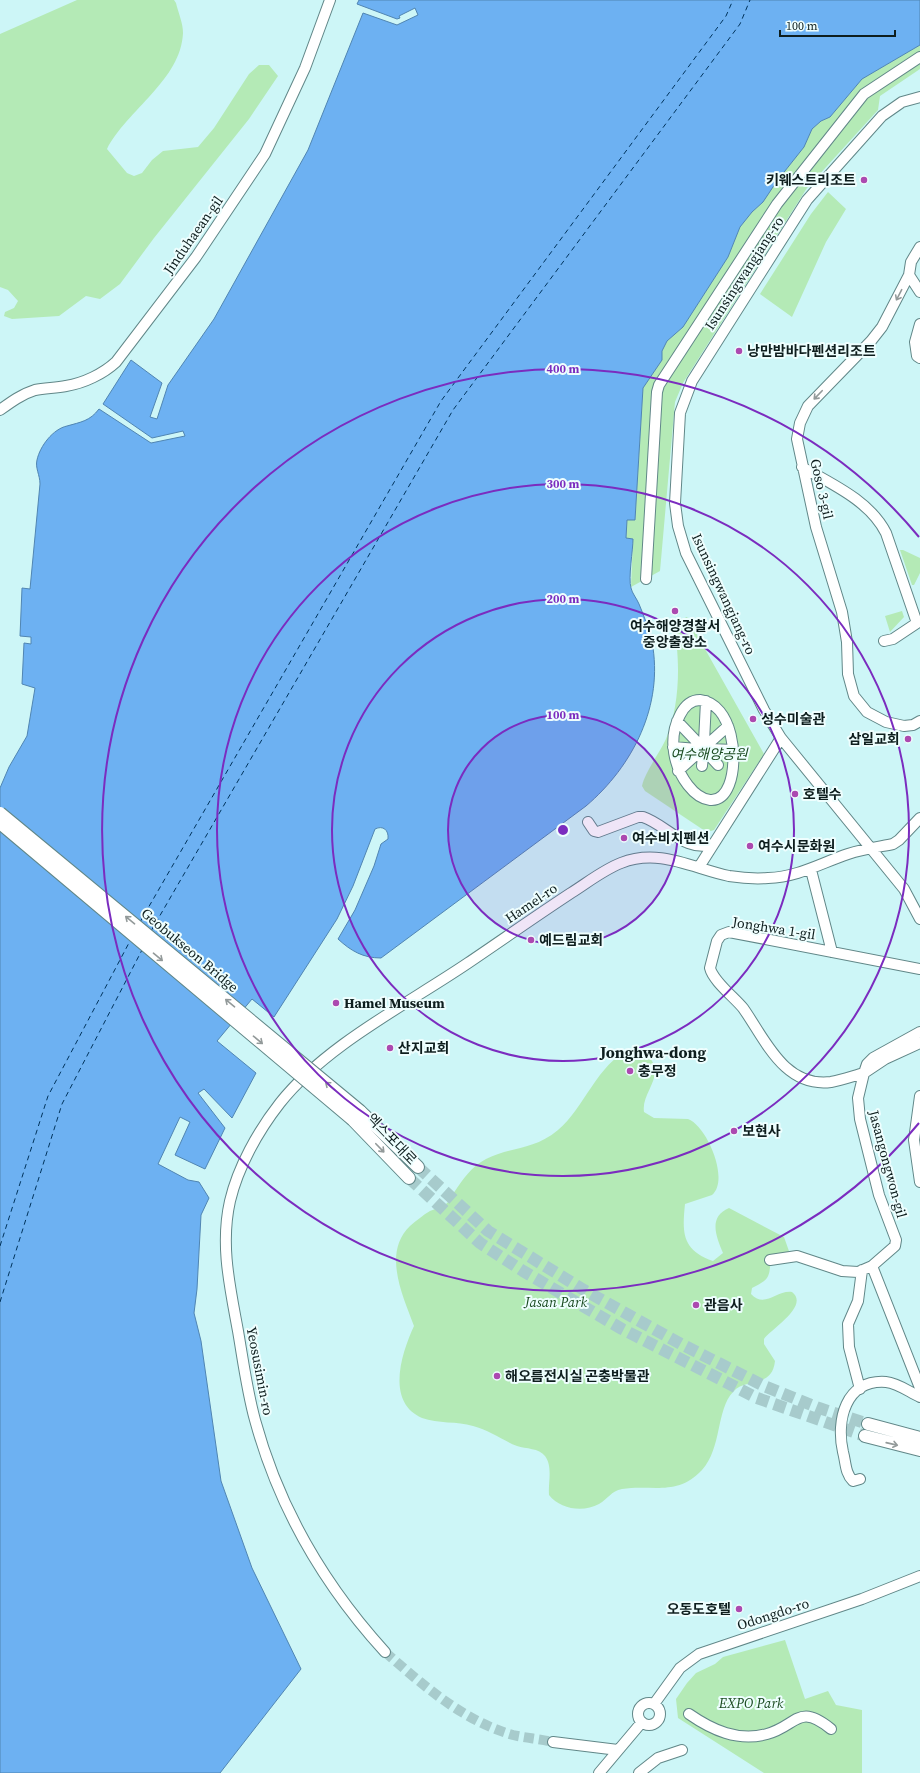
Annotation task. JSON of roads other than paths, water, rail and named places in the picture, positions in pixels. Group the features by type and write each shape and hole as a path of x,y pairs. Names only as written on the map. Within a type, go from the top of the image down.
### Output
{"main road":[{"name":"Geobukseon Bridge","path":"0,813 357,1116"},
{"name":"Geobukseon Bridge","path":"0,824 357,1116"},
{"name":"엑스포대로","path":"357,1116 418,1167"},
{"name":"엑스포대로","path":"357,1116 409,1178"},
{"path":"868,1424 920,1438"},
{"path":"864,1436 920,1450"}],"street":[{"name":"Jinduhaean-gil","path":"0,410 15,399 34,390 65,387 88,379 106,370 116,362 196,257 266,154 305,68 330,0"},
{"path":"646,579 657,392 660,386 780,200 864,94 920,57"},
{"name":"Isunsingwangjang-ro","path":"920,97 898,104 882,116 807,200 693,378 685,396 680,413 674,508 684,547 764,710 781,738 908,894 920,919"},
{"name":"Goso 3-gil","path":"920,247 912,262 909,275 890,313 875,336 814,400 805,412 797,434 802,467 816,527 842,612 847,642 848,674 854,696 867,712 886,722 904,726 913,725 920,721"},
{"path":"909,275 920,292"},
{"path":"920,324 915,347 917,356 920,358"},
{"path":"802,467 857,500 878,520 886,533 918,622 893,639 884,641"},
{"path":"696,700 706,701 718,710 728,726 733,750 733,768 729,786 725,792 718,798 706,799 695,794 686,784 678,771 673,748 677,721 689,703 696,700"},
{"path":"703,751 706,701"},
{"path":"677,721 703,751 718,765"},
{"path":"678,771 703,751 728,726"},
{"path":"699,866 781,738"},
{"path":"673,748 703,751 733,750"},
{"path":"588,822 594,831 600,832 638,817 643,817 691,844 701,847 713,844"},
{"name":"Hamel-ro","path":"300,1081 342,1045 606,870 626,861 646,858 668,858 729,876 748,878 782,877 811,870 850,853 895,843 920,818"},
{"path":"811,870 832,952"},
{"name":"Jonghwa 1-gil","path":"864,1073 826,1082 804,1078 794,1073 772,1054 745,1012 716,978 710,968 717,941 721,935 726,933 920,969"},
{"name":"Jasangongwon-gil","path":"770,1260 797,1256 842,1271 862,1270 872,1266 895,1246 896,1240 886,1218 879,1195 860,1118 858,1098 867,1064 872,1058 920,1032"},
{"path":"864,1073 882,1061 920,1043"},
{"name":"Yeosusimin-ro","path":"300,1081 280,1103 263,1128 248,1155 233,1190 228,1210 225,1244 227,1274 254,1416 264,1449 281,1495 308,1549 342,1602 385,1652"},
{"path":"920,1096 914,1140 920,1182"},
{"path":"872,1266 920,1388"},
{"path":"860,1389 849,1347 848,1324 858,1302 862,1270"},
{"path":"860,1479 853,1481 848,1474 840,1441 846,1402 860,1389 872,1384 887,1382 920,1397"},
{"name":"Odongdo-ro","path":"654,1704 680,1668 699,1654 862,1599 920,1576"},
{"path":"646,1704 654,1704 659,1711 657,1721 650,1724 642,1722 638,1714 640,1708 646,1704"},
{"path":"688,1714 709,1726 738,1737 766,1734 795,1719 809,1716 819,1720 831,1729"},
{"path":"599,1773 642,1722"},
{"path":"553,1742 618,1750"},
{"path":"639,1773 658,1758 682,1750"}],"water":[{"path":"359,0 920,0 920,45 862,79 830,117 821,121 812,129 804,147 777,181 763,202 752,212 740,227 728,257 683,327 667,341 662,351 662,360 643,388 635,520 627,520 626,538 633,539 630,583 632,592 638,602 648,627 652,642 655,665 649,711 641,733 631,753 603,790 586,806 381,958 369,957 358,953 338,939 355,910 374,866 381,844 388,839 388,833 385,829 375,829 353,886 337,919 274,1017 252,999 217,1041 256,1073 232,1118 204,1089 198,1093 225,1128 205,1169 175,1155 190,1122 180,1117 158,1164 188,1180 199,1182 209,1198 201,1215 197,1289 194,1313 201,1341 221,1481 252,1568 301,1669 220,1773 0,1773 0,788 9,767 27,736 35,688 22,684 24,643 31,644 31,637 20,636 22,588 30,589 40,484 37,460 41,449 52,434 62,428 89,419 99,409 151,443 185,436 183,431 152,438 103,404 131,360 162,383 150,417 157,419 168,385 214,319 308,150 363,13 397,25 418,15 415,8 399,16 400,18 397,19 357,4"}],"tunnel":[{"path":"418,1167 488,1231 584,1290 681,1344 764,1386 819,1408 868,1424"},
{"path":"409,1178 480,1243 523,1271 622,1329 757,1398 865,1436"},
{"path":"385,1652 444,1701 477,1721 513,1735 553,1742"}],"place":[{"name":"키웨스트리조트","path":"864,180"},
{"name":"낭만밤바다펜션리조트","path":"739,351"},
{"name":"여수해양경찰서 중앙출장소","path":"675,611"},
{"name":"성수미술관","path":"753,719"},
{"name":"삼일교회","path":"908,739"},
{"name":"호텔수","path":"795,794"},
{"name":"여수비치펜션","path":"624,838"},
{"name":"여수시문화원","path":"750,846"},
{"name":"예드림교회","path":"531,940"},
{"name":"Hamel Museum","path":"336,1003"},
{"name":"산지교회","path":"390,1048"},
{"name":"충무정","path":"630,1071"},
{"name":"보현사","path":"734,1131"},
{"name":"관음사","path":"696,1305"},
{"name":"해오름전시실 곤충박물관","path":"497,1376"},
{"name":"오동도호텔","path":"739,1609"}],"district":[{"name":"Jonghwa-dong","path":"653,1052"}],"park label":[{"name":"여수해양공원","path":"709,754"},
{"name":"Jasan Park","path":"556,1302"},
{"name":"EXPO Park","path":"751,1703"}]}
